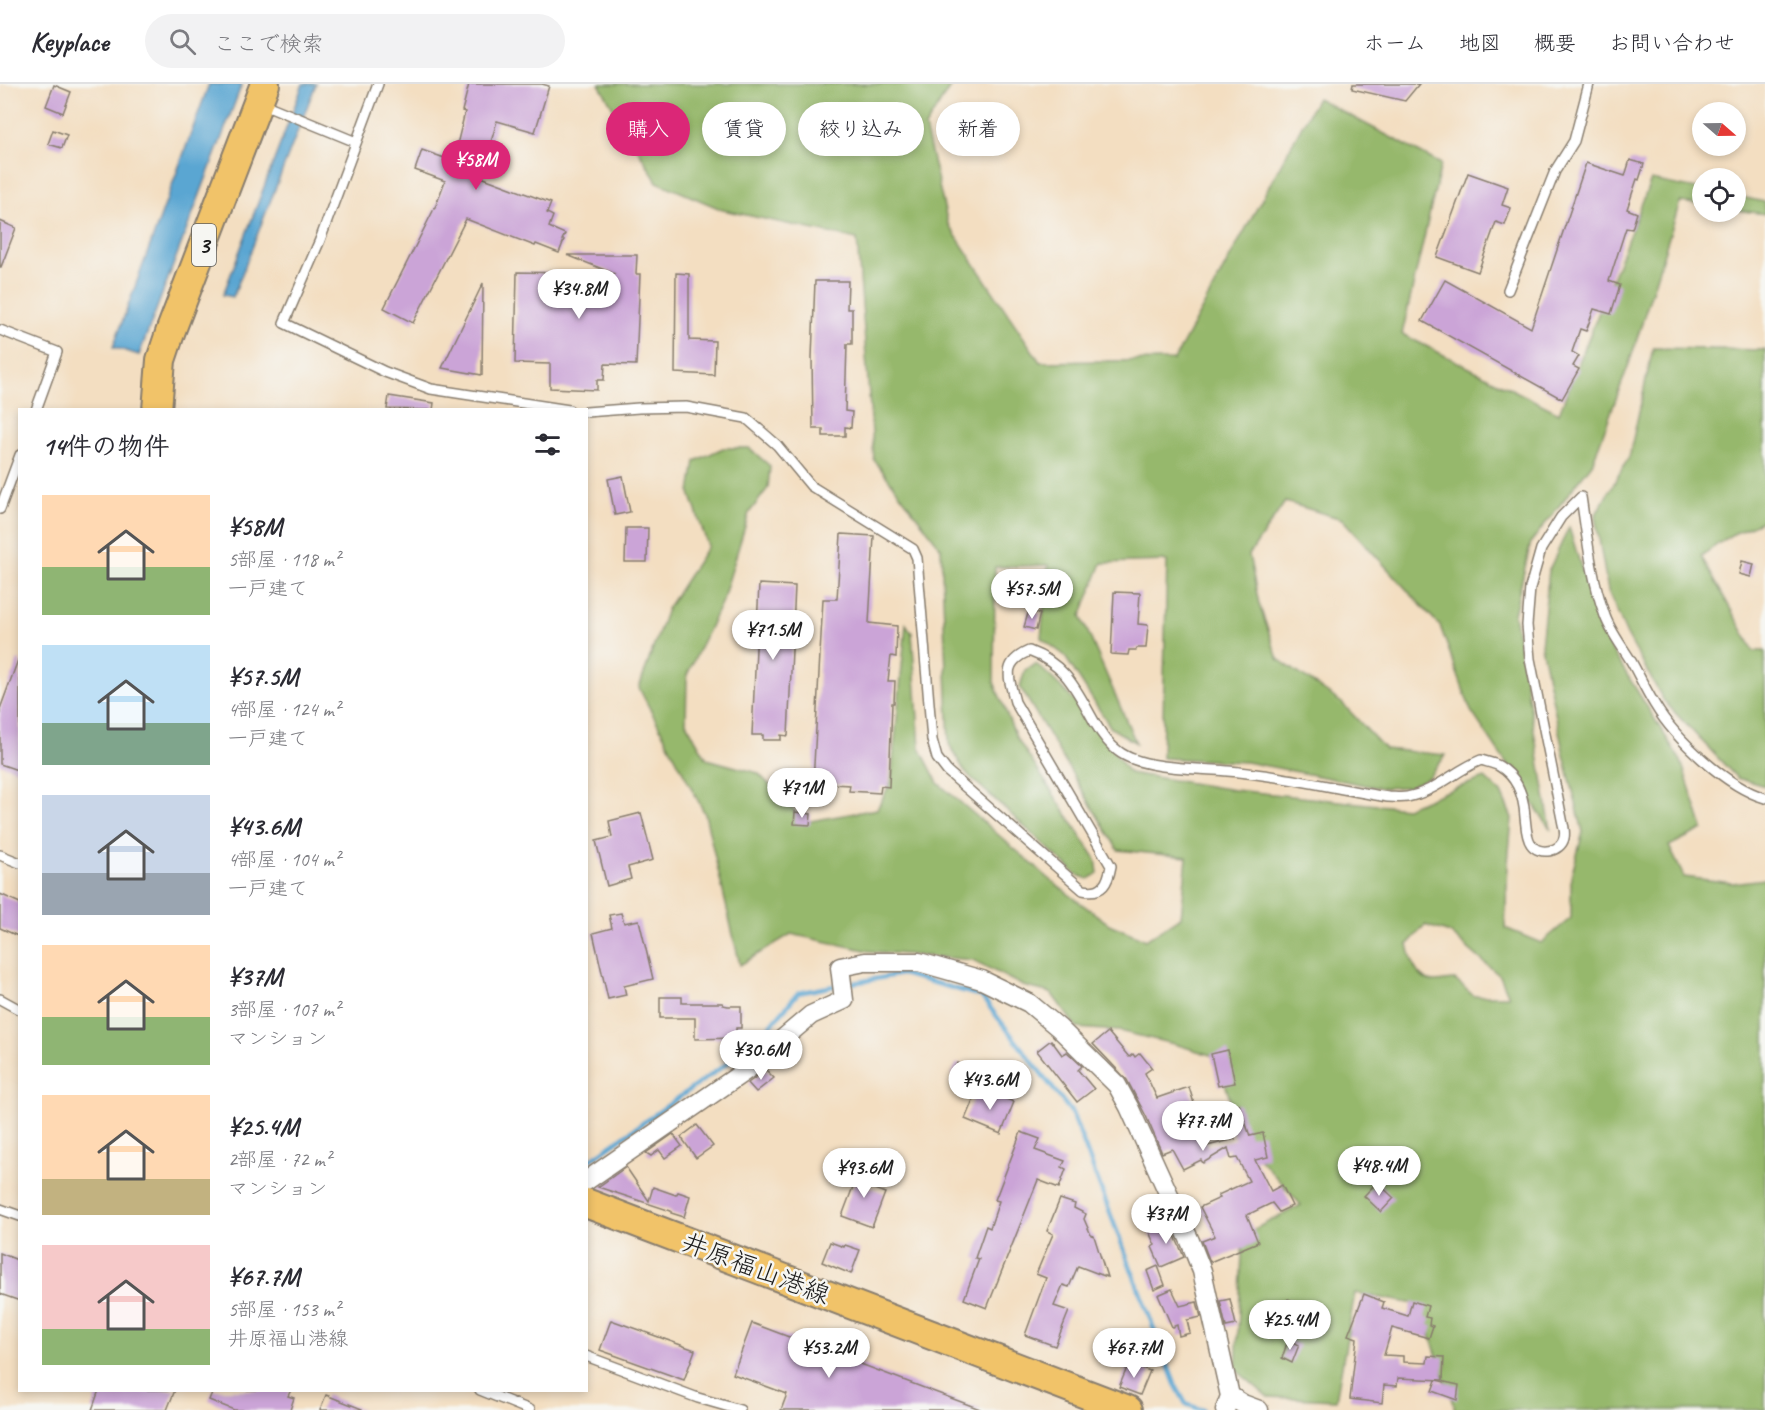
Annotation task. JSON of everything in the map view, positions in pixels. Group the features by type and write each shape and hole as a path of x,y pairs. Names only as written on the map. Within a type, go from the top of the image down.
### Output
{"main road":[{"name":"3","path":"157,408 161,360 270,94"},
{"name":"3","path":"175,408 179,366 270,94"},
{"name":"井原福山港線","path":"588,1204 1128,1410"},
{"name":"井原福山港線","path":"588,1221 1088,1410"}],"street":[{"path":"588,1180 761,1059 812,1015 844,1000 840,967 865,962 919,962 982,980 1029,1003 1059,1028 1117,1085 1202,1271 1227,1403 1243,1404 1259,1410"}],"lane":[{"path":"378,84 320,240 284,323 385,372 431,389 556,408"},
{"path":"1508,290 1555,171 1574,141 1589,84"},
{"path":"270,94 356,142"},
{"path":"0,330 57,352 37,408"},
{"path":"588,412 686,407 746,418 777,444 810,486 913,549 917,558 932,740 937,758 947,771 1083,890 1092,892 1102,888 1109,879 1111,866 1015,702 1009,676 1011,664 1016,656 1029,651 1044,657 1068,676 1103,736 1119,752 1132,759 1149,764 1240,772 1388,797 1407,797 1428,790 1470,764 1481,760 1499,766 1516,781 1524,800 1526,828 1531,844 1538,851 1549,851 1559,846 1564,838 1563,824 1530,659 1527,625 1530,588 1541,549 1561,516 1581,497 1593,576 1604,616 1656,707 1686,745 1737,785 1765,798"},
{"path":"0,509 18,460"},
{"path":"0,855 18,862"},
{"path":"0,999 18,1009"},
{"path":"0,1209 18,1215"},
{"path":"588,1357 698,1398 740,1410"},
{"path":"485,1392 530,1410"}],"green space":[{"path":"599,84 952,84 941,102 936,102 936,109 925,127 948,224 1040,362 1174,360 1317,98 1441,164 1402,334 1559,413 1651,180 1692,188 1692,204 1680,202 1630,361 1592,464 1531,542 1514,614 1551,830 1471,711 1440,626 1342,519 1285,502 1249,555 1259,604 1278,659 1342,703 1385,749 1446,755 1429,777 1409,787 1380,788 1246,762 1162,758 1167,561 1102,563 1081,616 1136,743 1111,728 1064,655 1041,638 1048,565 995,567 994,682 1016,737 1096,859 1098,873 1089,879 1077,875 965,772 949,744 941,548 874,460 857,239 723,210 657,182 642,156 690,156 690,102 610,102"},
{"path":"1746,198 1765,202 1765,214 1746,211"},
{"path":"1653,348 1765,350 1765,520 1731,535 1701,556 1754,651 1765,651 1765,786 1737,778 1664,701 1627,635 1608,591 1595,516 1629,457"},
{"path":"723,448 749,448 770,466 768,488 749,513 723,599 687,675 686,723 707,759 758,773 805,822 877,809 891,782 906,624 912,633 920,748 938,783 1059,887 1109,924 1146,940 1181,917 1187,857 1118,850 1020,687 1025,670 1036,664 1075,701 1129,773 1234,790 1406,808 1485,778 1501,793 1512,818 1505,928 1541,943 1571,918 1571,877 1583,832 1541,646 1549,570 1569,527 1601,633 1681,761 1703,829 1669,846 1684,877 1732,883 1765,879 1765,1410 1455,1410 1420,1305 1355,1293 1336,1400 1268,1397 1236,1370 1243,1235 1301,1205 1242,1139 1217,1057 1119,1031 1077,1028 1051,993 1023,986 973,960 869,951 791,934 740,965 705,814 639,688 667,609 708,546 690,493 695,461","holes":["1425,925 1450,933 1500,976 1509,996 1474,996 1455,980 1434,982 1418,973 1408,944"]}],"water":[{"path":"209,84 242,84 139,355 113,347"},
{"path":"303,84 316,84 233,297 223,295"}],"building":[{"path":"469,84 542,84 549,86 535,132 497,121 481,177 551,203 547,213 553,216 549,227 565,234 562,240 564,240 559,253 466,219 413,323 384,308 436,205 445,181 415,170 422,150 453,161"},
{"path":"1353,84 1419,84 1405,101 1352,89"},
{"path":"54,85 71,92 63,113 46,106"},
{"path":"53,130 67,135 62,148 48,144"},
{"path":"1630,160 1644,164 1627,209 1637,213 1632,229 1626,228 1609,281 1620,285 1611,314 1594,309 1586,331 1580,329 1572,352 1579,356 1573,366 1579,369 1562,399 1422,321 1445,280 1531,328 1586,163 1625,176"},
{"path":"1468,173 1508,187 1502,205 1511,208 1505,225 1496,222 1478,272 1437,257"},
{"path":"0,221 16,228 1,267 0,267"},
{"path":"567,255 637,255 636,274 640,274 636,365 605,364 604,380 597,380 597,390 550,388 550,364 515,363 517,272 615,274"},
{"path":"676,273 689,274 689,340 715,341 714,375 675,373"},
{"path":"815,281 848,281 847,309 852,309 852,344 847,344 845,411 852,412 851,428 845,427 845,436 823,436 823,429 813,429 812,357"},
{"path":"483,283 482,375 442,368"},
{"path":"389,396 434,403 433,408 387,408"},
{"path":"623,476 630,512 615,515 608,479"},
{"path":"626,528 648,528 647,562 625,562"},
{"path":"841,534 874,536 869,623 897,626 896,657 891,656 888,681 895,681 889,787 881,786 880,793 849,791 850,785 813,783 823,599 837,599"},
{"path":"1742,561 1754,564 1751,577 1739,574"},
{"path":"759,584 795,586 788,736 781,735 781,740 763,740 763,735 752,735"},
{"path":"1114,592 1140,593 1138,624 1148,625 1146,648 1129,650 1128,655 1111,654"},
{"path":"1029,610 1040,614 1036,630 1024,627"},
{"path":"18,660 18,770 0,764 0,709"},
{"path":"795,812 811,814 810,825 794,824"},
{"path":"641,813 653,860 628,867 631,879 607,886 596,841 612,837 609,821"},
{"path":"0,894 18,902 18,936 0,928"},
{"path":"621,913 624,923 639,920 653,979 624,986 626,995 608,999 593,933 612,928 609,915"},
{"path":"660,997 682,997 682,1003 723,1003 728,1006 741,1006 741,1028 736,1028 736,1038 695,1039 695,1018 660,1018"},
{"path":"1108,1032 1129,1057 1133,1054 1135,1057 1140,1053 1152,1068 1145,1073 1157,1098 1189,1087 1207,1146 1235,1139 1224,1109 1239,1104 1250,1136 1263,1133 1268,1157 1255,1160 1271,1191 1282,1185 1292,1206 1279,1212 1272,1203 1247,1215 1258,1242 1210,1262 1202,1241 1215,1236 1200,1207 1220,1198 1218,1195 1249,1181 1237,1158 1231,1159 1228,1148 1203,1163 1201,1160 1183,1169 1172,1149 1162,1153 1127,1080 1093,1044"},
{"path":"1051,1040 1062,1055 1067,1052 1082,1066 1078,1070 1094,1089 1077,1102 1037,1051"},
{"path":"1228,1050 1235,1083 1218,1086 1211,1054"},
{"path":"957,1063 970,1070 964,1082 951,1075"},
{"path":"766,1070 774,1078 756,1092 748,1083"},
{"path":"978,1088 1014,1102 1001,1134 965,1119"},
{"path":"697,1125 713,1146 696,1158 681,1137"},
{"path":"1021,1132 1040,1139 1035,1150 1065,1161 1062,1167 1066,1169 1059,1188 1038,1180 987,1308 964,1299 979,1259 975,1258 986,1226 990,1228 999,1201 995,1200"},
{"path":"673,1134 682,1146 665,1158 659,1150 651,1156 646,1153"},
{"path":"862,1163 874,1168 867,1186 885,1193 872,1227 842,1216"},
{"path":"626,1167 649,1201 653,1187 676,1195 678,1192 690,1196 684,1217 598,1187"},
{"path":"1377,1182 1394,1198 1381,1212 1364,1196"},
{"path":"1060,1199 1075,1204 1074,1208 1086,1214 1084,1219 1091,1235 1094,1236 1107,1277 1078,1266 1069,1287 1063,1285 1054,1306 1069,1311 1055,1346 1025,1335 1046,1278 1036,1274 1053,1234 1047,1231"},
{"path":"1169,1222 1184,1257 1161,1267 1152,1247 1155,1245 1149,1232"},
{"path":"830,1242 860,1250 851,1274 822,1262"},
{"path":"0,1253 18,1260 18,1300 0,1294"},
{"path":"1158,1266 1165,1285 1154,1290 1147,1271"},
{"path":"1172,1289 1180,1306 1197,1302 1201,1317 1187,1320 1190,1333 1179,1336 1177,1325 1172,1327 1158,1295"},
{"path":"1364,1294 1384,1302 1382,1308 1408,1316 1412,1301 1428,1306 1425,1317 1430,1318 1429,1325 1433,1326 1429,1338 1392,1328 1384,1355 1403,1356 1403,1362 1427,1363 1428,1356 1444,1357 1443,1380 1398,1378 1397,1386 1384,1385 1382,1403 1350,1399 1357,1338 1348,1335"},
{"path":"1230,1299 1236,1325 1226,1327 1220,1301"},
{"path":"1288,1299 1305,1306 1296,1329 1284,1325 1287,1314 1283,1312"},
{"path":"611,1320 695,1350 684,1380 600,1350"},
{"path":"752,1323 980,1410 781,1410 787,1394 733,1374"},
{"path":"1134,1339 1143,1366 1127,1359"},
{"path":"1288,1340 1299,1345 1292,1363 1282,1358"},
{"path":"1129,1363 1150,1371 1140,1395 1119,1387"},
{"path":"1436,1380 1459,1385 1457,1400 1432,1391"},
{"path":"98,1392 174,1392 167,1410 92,1410"},
{"path":"212,1392 290,1392 288,1396 294,1398 290,1410 234,1410 209,1400"},
{"path":"326,1395 362,1409 362,1410 320,1410"}],"waterway":[{"path":"848,984 902,974 981,996 1072,1113 1175,1384 1186,1404 1203,1410"},
{"path":"588,1162 756,1043 798,993 839,985"}]}
